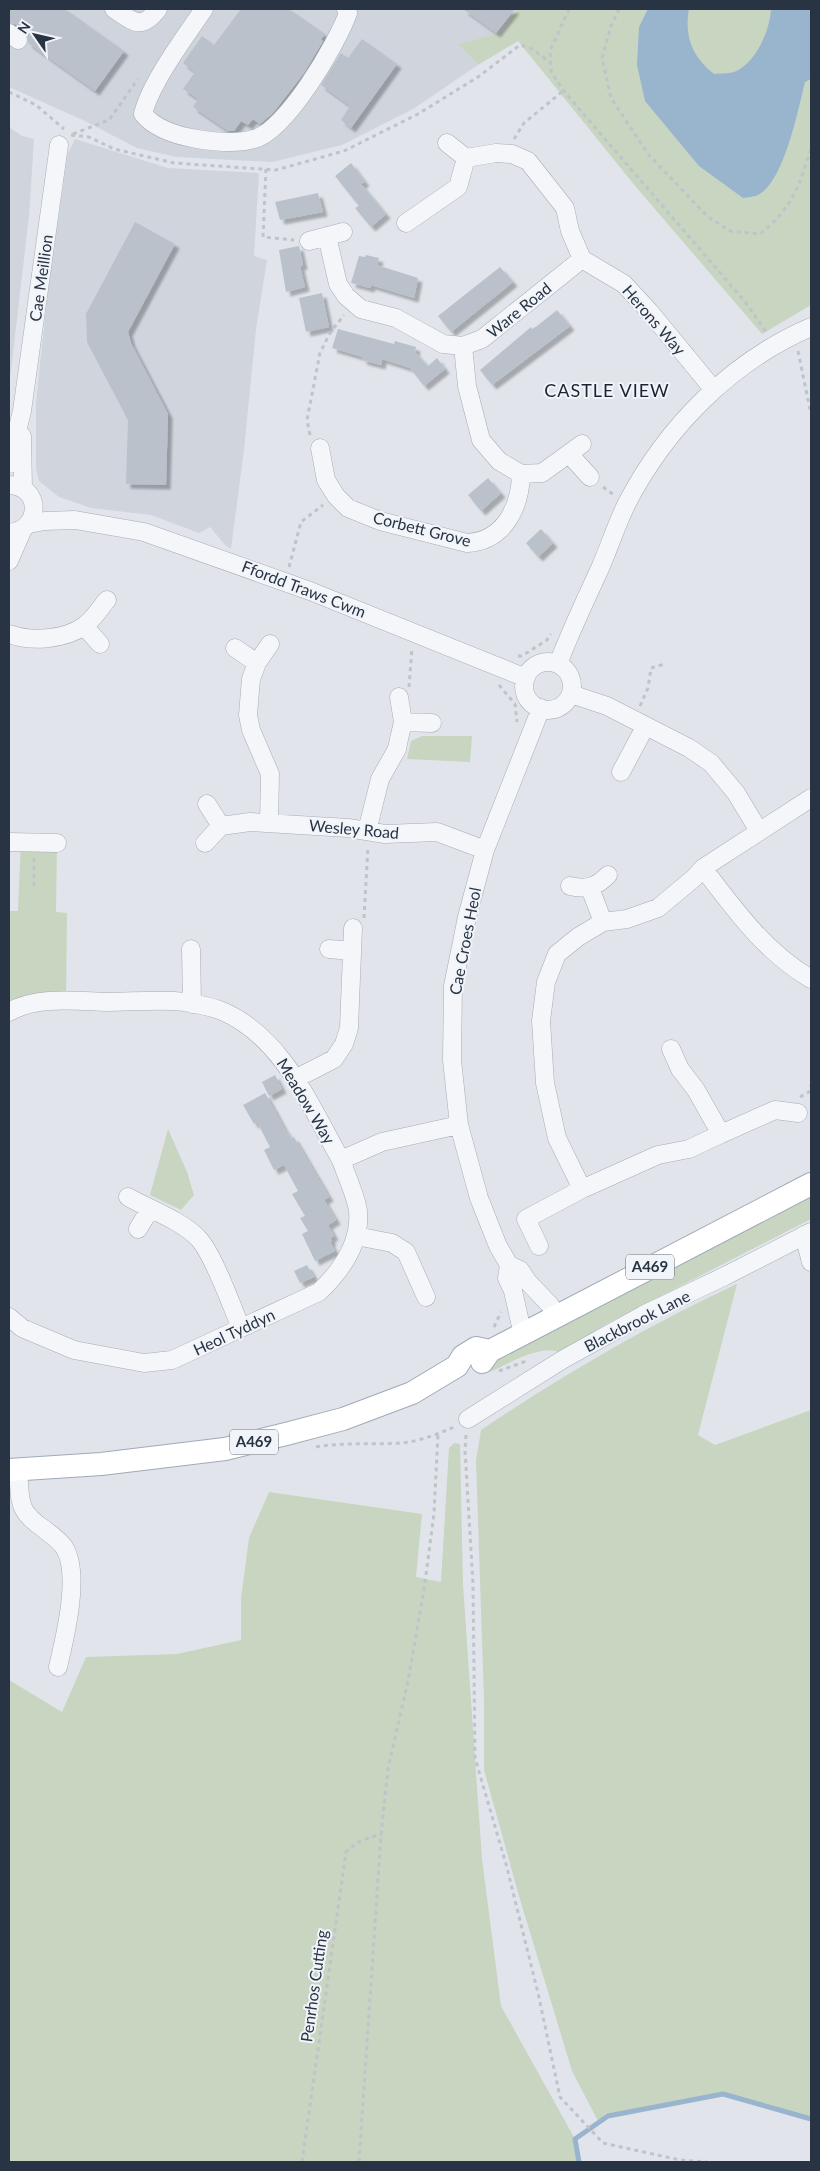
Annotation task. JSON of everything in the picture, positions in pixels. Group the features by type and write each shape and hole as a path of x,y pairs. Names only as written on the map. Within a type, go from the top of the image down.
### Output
{"main road":[{"name":"A469","path":"14,1470 101,1464 225,1449 343,1419 412,1393 458,1366 469,1369 484,1362 489,1342 525,1332 811,1184"}],"street":[{"path":"114,9 134,22 142,24 149,20 158,9"},
{"path":"204,9 162,75 146,104 143,114 150,122 184,137 215,142 254,140 270,132 287,114 324,63 344,26 348,13 346,9"},
{"name":"Cae Meillion","path":"9,464 22,411 65,140"},
{"path":"447,143 466,158 496,153 508,154 528,161 564,208 570,232 582,259"},
{"path":"406,224 458,187 466,158"},
{"path":"309,241 335,234 338,284 354,303 362,309 396,318 443,344 463,346 467,386 482,440 500,461 522,474 542,472 576,449 594,480"},
{"name":"Ware Road","path":"463,346 482,339 582,259"},
{"name":"Herons Way","path":"582,259 624,284 650,311 714,390"},
{"path":"558,664 627,504 644,474 666,443 688,415 714,390 748,362 794,334 811,327"},
{"name":"Cae Meillion","path":"20,529 34,510 21,491 22,411"},
{"name":"Corbett Grove","path":"320,448 326,480 336,496 348,508 380,521 468,544 482,543 499,532 510,516 520,492 522,474"},
{"name":"Ffordd Traws Cwm","path":"21,491 45,507 75,520"},
{"name":"Ffordd Traws Cwm","path":"20,529 45,521 75,520 144,532 268,575 417,633 504,671 526,678"},
{"path":"9,561 20,529"},
{"path":"9,634 47,638 65,635 84,626 107,600"},
{"path":"84,626 100,644"},
{"path":"269,823 270,774 251,730 248,715 248,696 256,663 270,644"},
{"path":"235,648 256,663"},
{"path":"540,663 558,664 568,672 571,678 571,694 562,706 555,709 541,708 529,700 526,693 526,678 534,666 540,663"},
{"path":"571,694 607,706 689,748 711,762 736,793 759,831"},
{"path":"368,831 380,779 397,749 403,722 399,696"},
{"name":"Cae Croes Heol","path":"541,708 485,850 467,917 453,986 452,1060 459,1125 478,1198 495,1240 509,1265 520,1270 528,1282 550,1305 556,1316"},
{"path":"403,722 432,724"},
{"path":"621,772 639,723"},
{"path":"582,1189 557,1138 545,1083 541,1020 546,982 557,954 578,937 603,922 627,919 658,908 703,868 811,798"},
{"path":"205,842 221,826 207,804"},
{"name":"Wesley Road","path":"221,826 250,822 348,828 384,834 437,832 485,850"},
{"path":"9,842 31,837 57,843"},
{"path":"703,868 748,927 790,966 811,979"},
{"path":"570,886 590,888 608,875"},
{"path":"590,888 603,922"},
{"path":"295,1079 334,1059 344,1044 349,1028 353,928"},
{"path":"191,949 192,1004"},
{"path":"329,949 352,951"},
{"name":"Meadow Way","path":"9,1012 17,1007 45,1001 184,1002 222,1011 252,1029 274,1049 295,1079 341,1160 382,1142 459,1125"},
{"path":"671,1049 680,1069 696,1090 721,1134"},
{"path":"539,1246 526,1219 582,1189 658,1154 690,1148 775,1110 798,1113"},
{"name":"Heol Tyddyn","path":"9,1317 22,1328 74,1350 144,1362 172,1360 319,1292 337,1274 350,1252 356,1236 358,1211 341,1160"},
{"path":"128,1197 189,1230 199,1239 207,1251 242,1328"},
{"path":"138,1229 150,1209"},
{"path":"808,1233 811,1262"},
{"name":"Blackbrook Lane","path":"468,1419 562,1360 643,1315 726,1276 808,1233"},
{"path":"356,1236 392,1243 406,1252 426,1297"},
{"name":"Cae Croes Heol","path":"509,1265 507,1278 513,1291 520,1322 525,1332"},
{"path":"14,1470 21,1503 26,1515 63,1546 70,1560 72,1576 67,1629 58,1667"}],"path":[{"path":"569,9 550,52 551,71 564,91 746,302 769,335 762,340"},
{"path":"619,9 602,58 611,98 648,154 707,216 730,231 760,234 778,220 798,190 811,149"},
{"path":"65,140 88,136 114,149 174,163 276,170 352,146 418,114 478,77 520,45 532,49 551,63"},
{"path":"65,140 109,120 143,72"},
{"path":"508,154 512,142 524,123 564,91"},
{"path":"9,92 36,105 65,140"},
{"path":"266,169 263,237 309,241"},
{"path":"320,448 311,439 306,420 320,353 330,333 354,303"},
{"path":"794,334 811,414"},
{"path":"594,480 614,495"},
{"path":"288,570 301,522 336,496"},
{"path":"516,725 518,714 515,704 497,683 510,656 522,656 547,640 552,632"},
{"path":"399,696 409,691 412,648 417,633"},
{"path":"639,723 651,668 664,664"},
{"path":"353,928 364,919 368,831"},
{"path":"31,837 34,890"},
{"path":"489,1342 503,1306"},
{"path":"491,1375 533,1358"},
{"path":"468,1419 465,1450 473,1584 475,1758 506,1864 538,1993 560,2096 603,2143 680,2160 707,2162"},
{"path":"359,2162 381,1835 388,1769 408,1681 424,1590 434,1513 438,1434"},
{"name":"Penrhos Cutting","path":"302,2162 346,1852 369,1836 381,1835"}],"shaded area":[{"path":"9,9 517,9 502,32 458,44 478,65 413,109 342,145 272,162 177,157 137,148 85,121 9,87"},
{"path":"9,127 22,136 34,139 29,216 9,387"},
{"path":"75,139 168,168 259,173 254,256 267,260 256,329 244,450 231,549 225,545 210,527 199,533 151,515 91,508 59,497 39,481 36,468 36,404 40,363 68,153"}],"green space":[{"path":"517,9 811,9 811,305 762,334 636,187 518,41 478,65 458,44 502,32"},
{"path":"422,736 472,736 470,762 407,759 411,741"},
{"path":"21,842 57,843 56,912 67,913 66,1001 9,1012 9,911 18,911"},
{"path":"168,1129 187,1172 194,1195 181,1210 150,1195"},
{"path":"811,1197 811,1219 606,1324 561,1353 545,1351 535,1353 490,1372 481,1368"},
{"path":"737,1284 698,1435 715,1445 811,1410 811,2119 723,2094 608,2116 599,2123 572,2071 519,1896 484,1770 484,1699 476,1461 481,1430 606,1352 671,1316"},
{"path":"454,1443 460,1444 463,1585 482,1859 501,2006 575,2139 579,2162 9,2162 9,1680 62,1712 86,1657 177,1654 241,1640 241,1598 249,1538 269,1492 422,1514 416,1577 441,1582 449,1448"}],"water":[{"path":"648,9 689,9 688,28 691,45 700,60 714,74 734,72 749,62 760,46 768,27 771,9 811,9 811,79 805,82 794,127 782,161 767,188 758,195 743,198 699,166 645,101 637,65 639,27"}],"building":[{"path":"9,9 65,9 124,51 95,91 28,43 28,36 25,32 15,24 9,23"},
{"path":"241,9 289,9 325,34 321,39 323,41 304,73 273,113 260,124 253,119 248,125 241,121 234,131 228,131 193,107 198,99 183,89 195,72 183,63 202,36 214,45"},
{"path":"463,9 515,9 496,33"},
{"path":"362,39 397,64 351,128 341,120 350,106 321,85 341,53 348,58"},
{"path":"351,163 365,182 361,184 386,214 371,227 355,208 359,206 335,176"},
{"path":"318,193 323,212 280,220 275,202"},
{"path":"135,222 175,244 128,332 131,343 168,414 166,485 126,484 128,420 87,342 86,314"},
{"path":"299,246 303,265 300,266 305,287 286,292 279,250"},
{"path":"366,255 379,258 377,265 418,278 414,298 371,285 370,288 351,283 359,256 365,257"},
{"path":"500,267 513,282 451,332 438,316"},
{"path":"322,293 329,327 306,332 299,298"},
{"path":"557,310 570,326 492,385 480,370 531,327 532,329 537,326"},
{"path":"338,329 394,344 395,341 416,347 415,352 428,366 437,358 445,369 424,386 410,368 382,359 381,365 362,360 363,357 332,348"},
{"path":"488,478 501,493 481,511 468,495"},
{"path":"541,529 553,543 538,557 526,543"},
{"path":"275,1075 282,1089 269,1096 262,1082"},
{"path":"265,1093 284,1128 291,1138 294,1137 329,1197 324,1200 336,1220 328,1225 334,1236 330,1238 332,1241 330,1242 335,1251 315,1261 302,1234 308,1231 300,1218 305,1216 292,1194 298,1191 284,1165 274,1170 264,1150 270,1147 257,1122 254,1124 243,1105"},
{"path":"307,1265 314,1277 300,1283 294,1271"}],"waterway":[{"path":"579,2162 575,2139 608,2116 723,2094 811,2119"}],"district":[{"name":"CASTLE VIEW","path":"607,391"}]}
